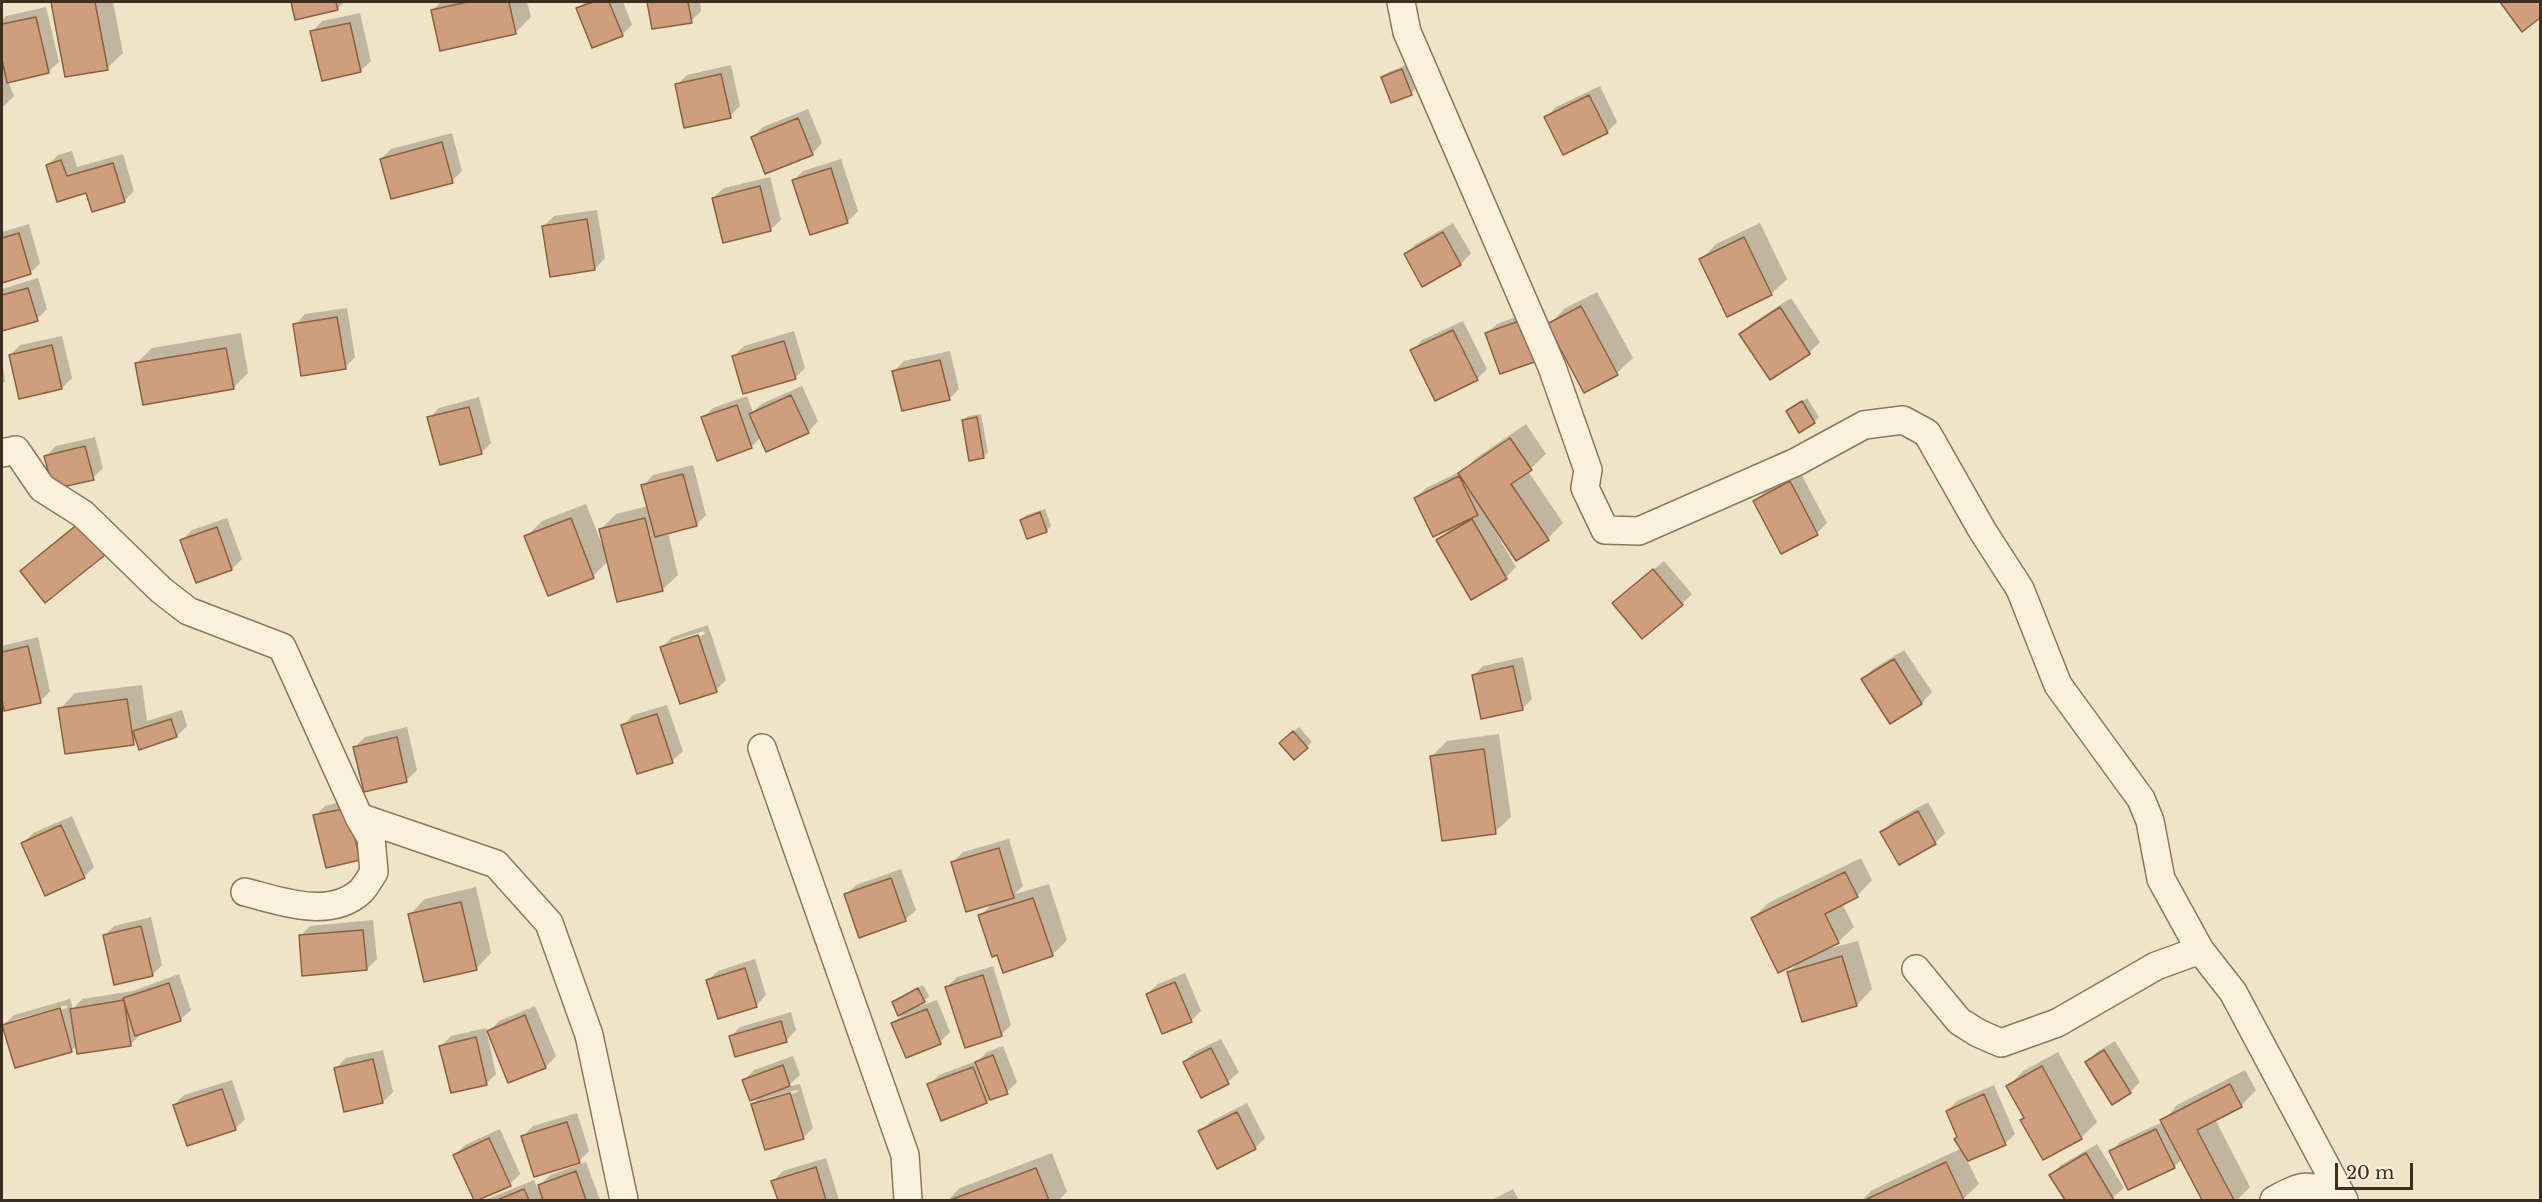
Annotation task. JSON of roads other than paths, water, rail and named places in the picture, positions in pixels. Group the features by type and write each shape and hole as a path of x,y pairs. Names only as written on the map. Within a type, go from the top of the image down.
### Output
{"street":[{"path":"1401,2 1407,32 1552,367 1588,470 1585,488 1605,530 1639,531 1796,462 1864,425 1903,420 1928,433 1982,530 2020,589 2058,685 2141,799 2150,821 2161,879 2200,950 2233,992 2343,1200"},
{"path":"2,453 16,450 42,488 83,514 161,590 188,611 282,647 359,817 371,838 375,872 360,892 342,902 320,908 244,892"},
{"path":"762,748 905,1155 908,1200"},
{"path":"359,817 496,864 549,923 589,1035 624,1200"},
{"path":"1916,969 1959,1021 1978,1033 2001,1043 2057,1023 2156,966 2200,950"},
{"path":"2274,1200 2293,1190 2310,1185 2343,1200"}]}
